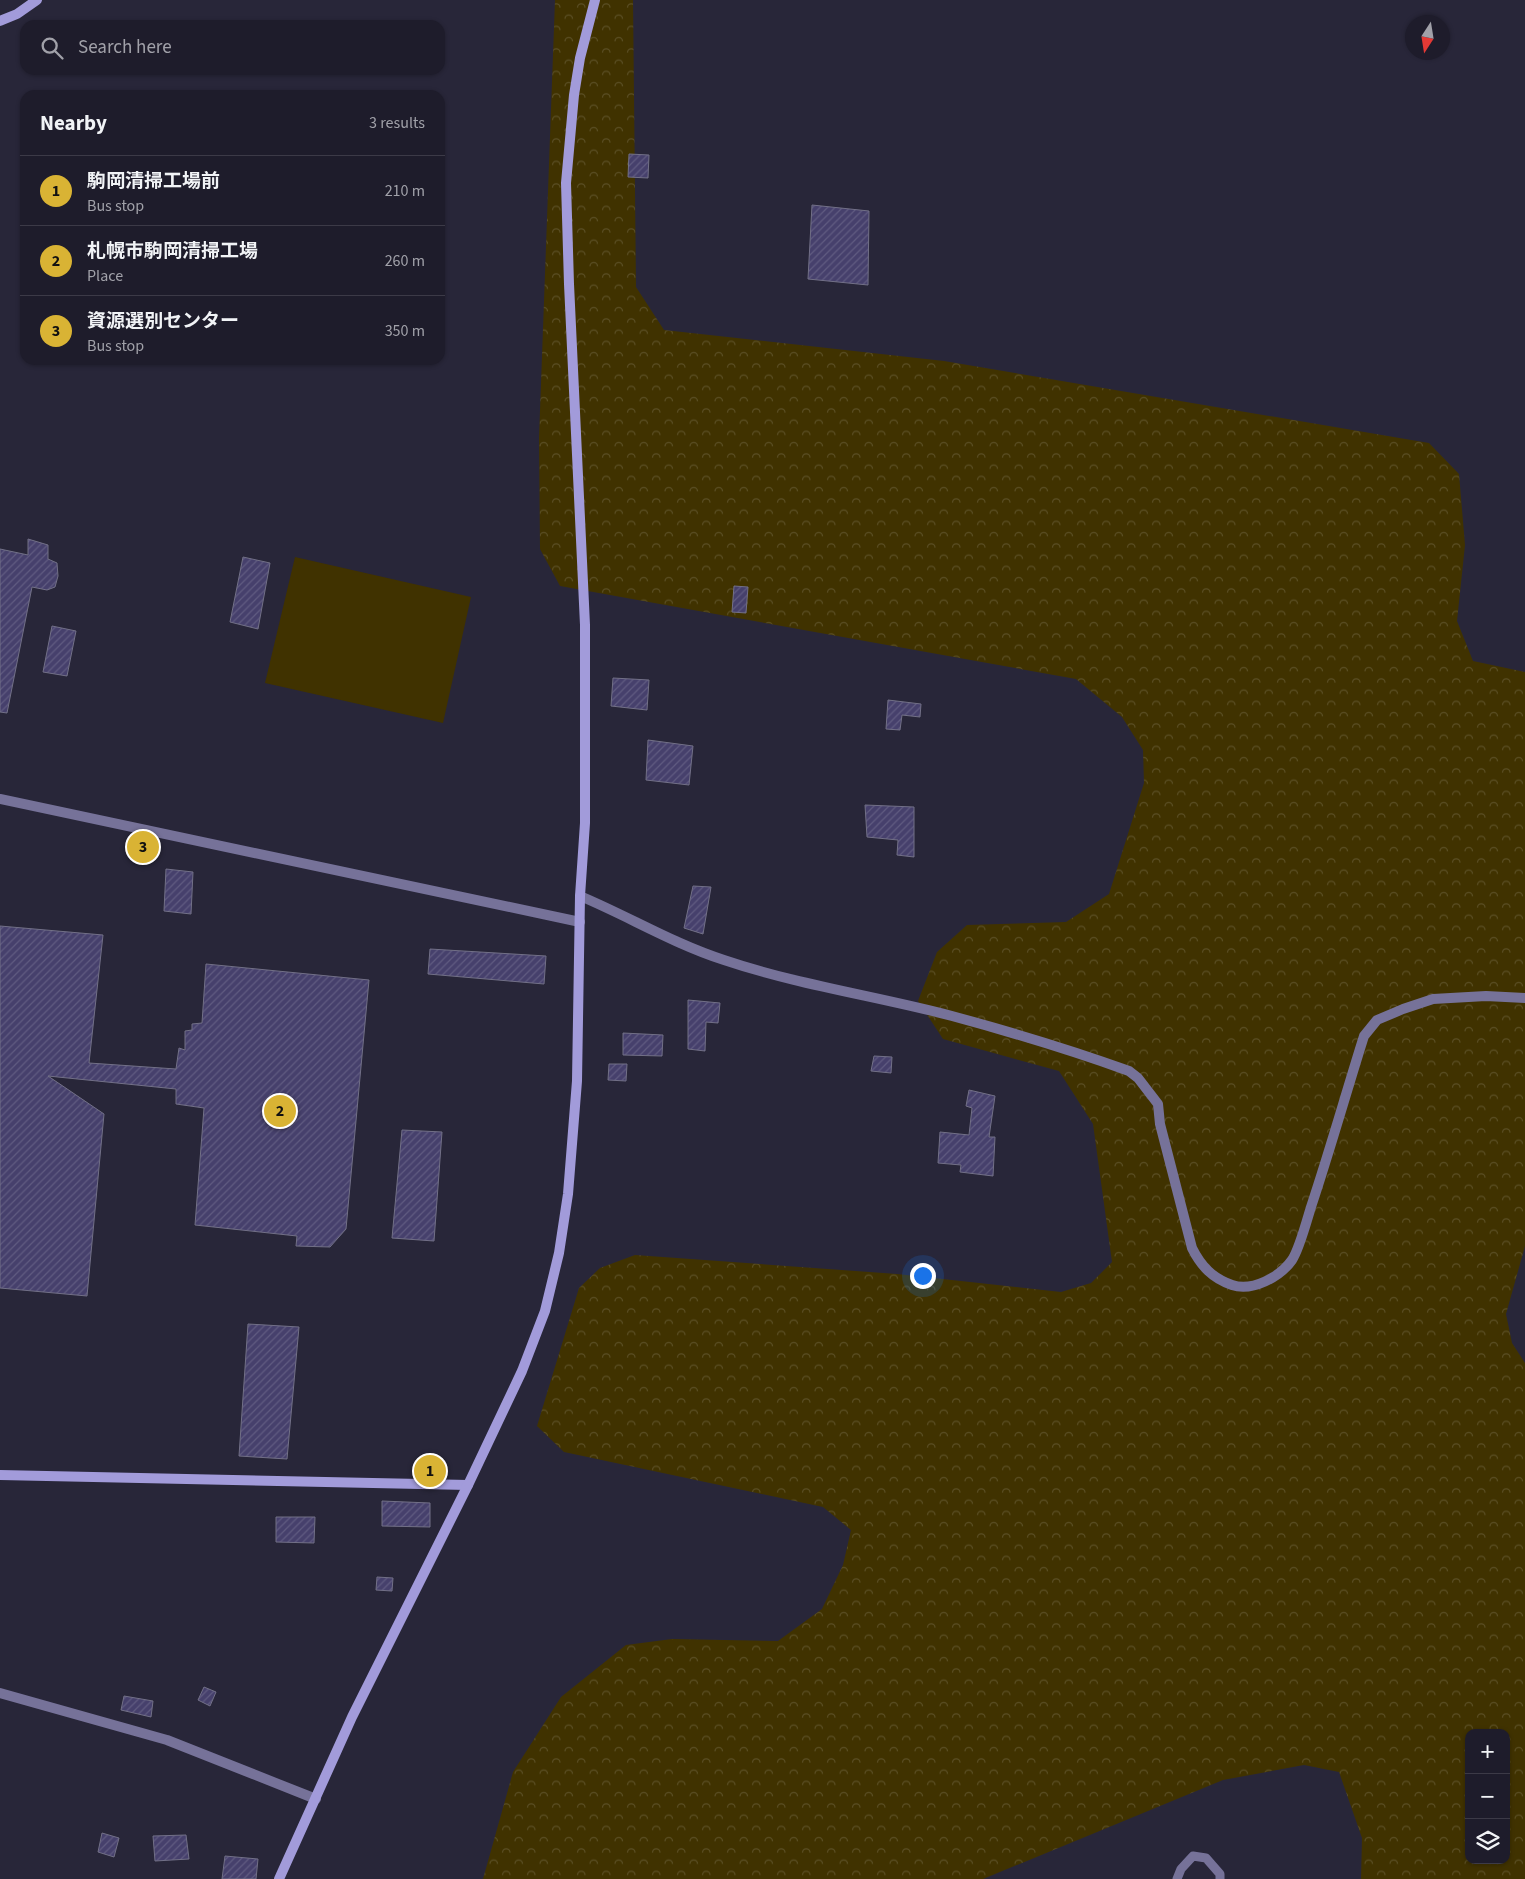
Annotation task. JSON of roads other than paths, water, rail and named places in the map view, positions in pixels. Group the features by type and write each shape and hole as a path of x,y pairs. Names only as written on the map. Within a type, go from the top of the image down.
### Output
{"street":[{"path":"0,21 17,14 37,0"},
{"path":"279,1879 352,1717 468,1485 522,1371 542,1320 559,1253 568,1194 577,1081 580,896 584,823 585,625 568,284 566,183 574,95 580,58 595,0"},
{"path":"0,799 580,922"},
{"path":"580,896 620,912 691,949 726,961 778,976 952,1016 1128,1071 1138,1078 1158,1104 1160,1124 1192,1248 1203,1267 1213,1276 1238,1287 1253,1287 1277,1274 1292,1260 1327,1161 1364,1036 1377,1020 1434,999 1486,996 1525,998"},
{"path":"0,1475 468,1485"},
{"path":"0,1693 167,1740 316,1799"}],"lane":[{"path":"1177,1879 1181,1869 1193,1856 1206,1858 1220,1874 1220,1879"}],"place":[{"name":"資源選別センター","path":"143,847"},
{"name":"札幌市駒岡清掃工場","path":"280,1111"},
{"name":"駒岡清掃工場前","path":"430,1471"}]}
